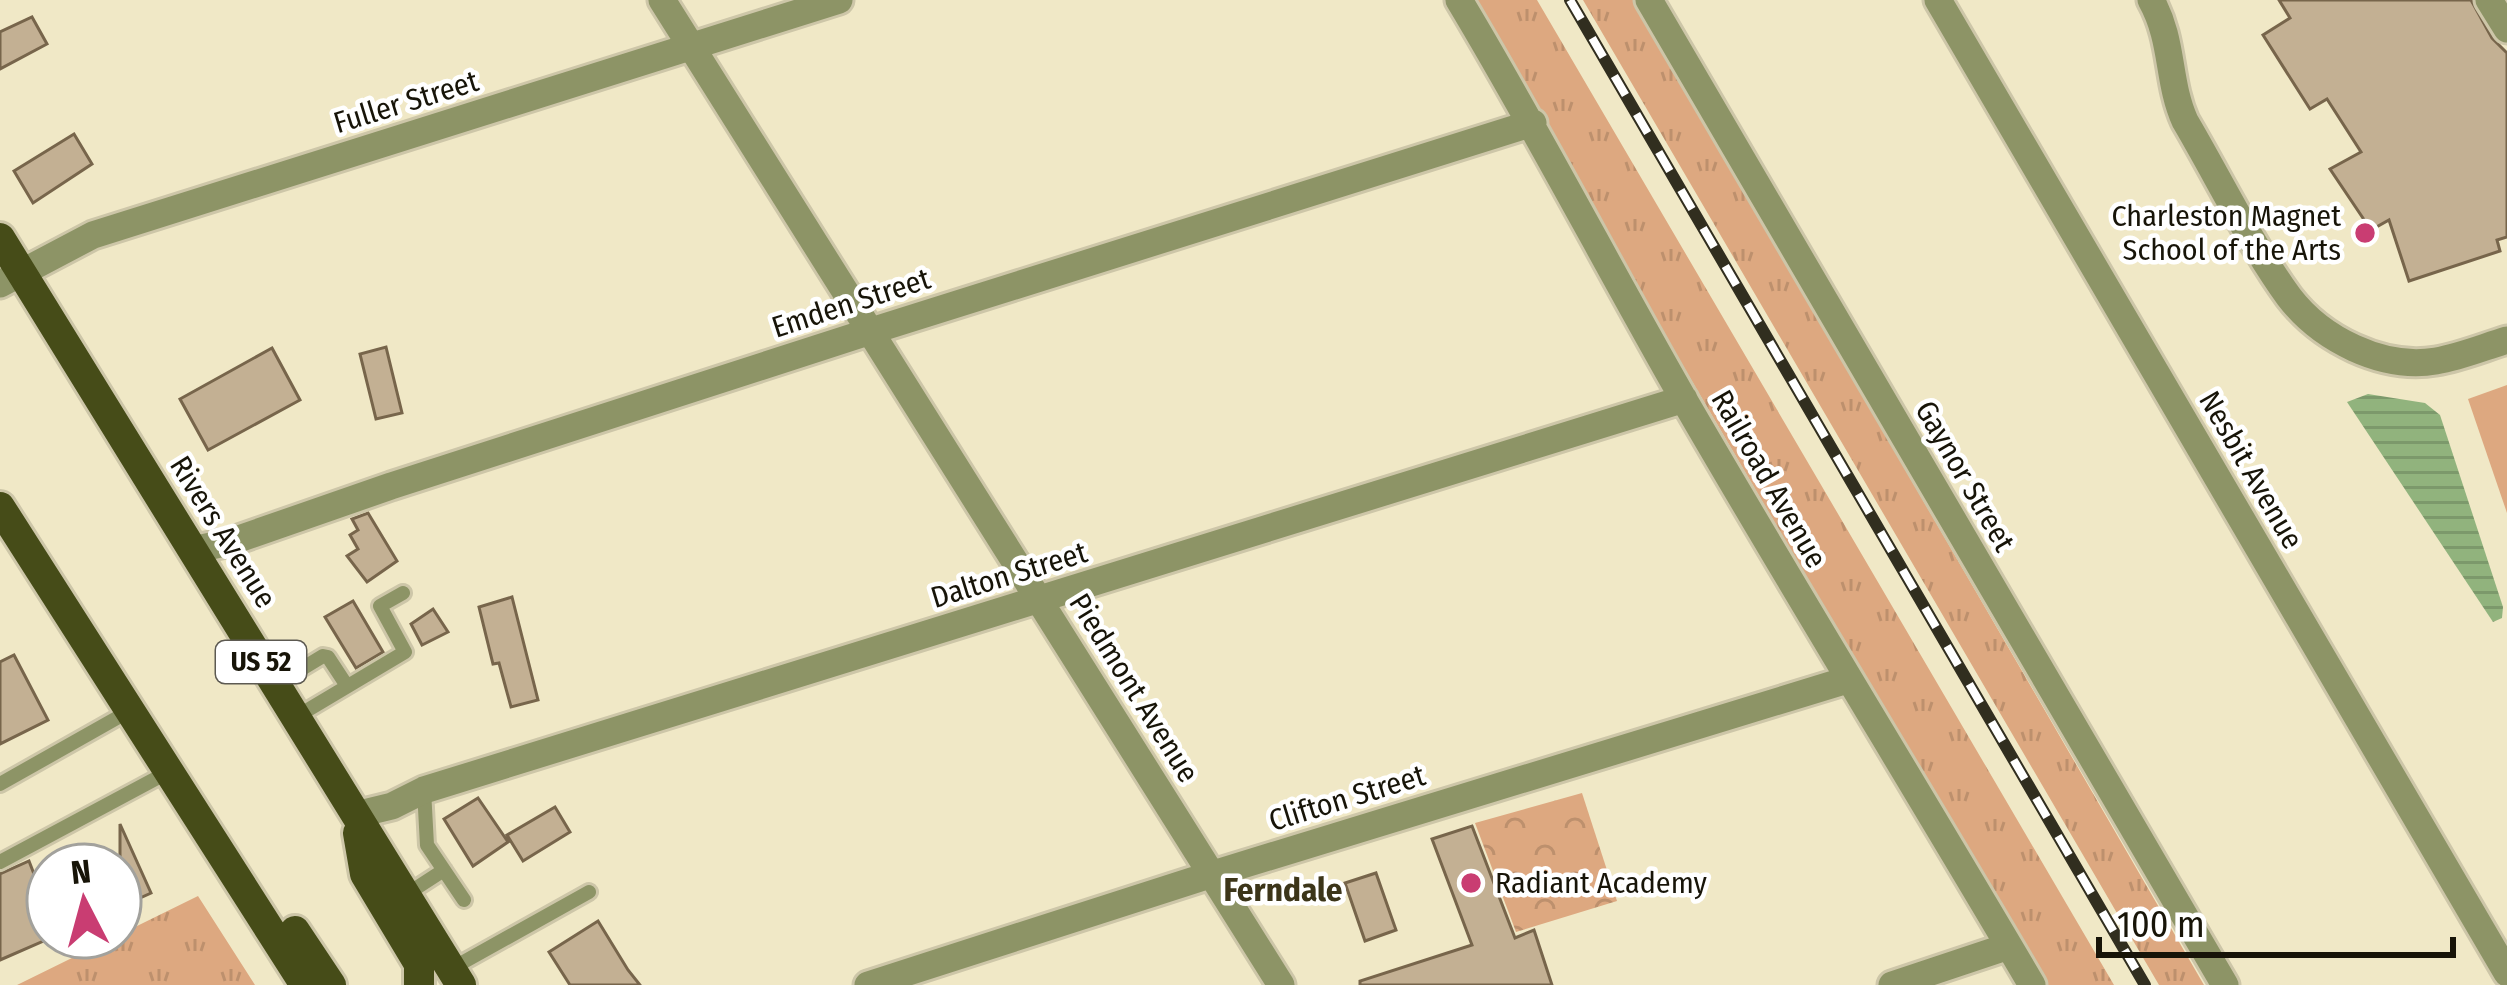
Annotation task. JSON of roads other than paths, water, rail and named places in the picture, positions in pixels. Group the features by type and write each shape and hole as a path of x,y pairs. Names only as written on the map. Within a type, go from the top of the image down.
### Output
{"main road":[{"name":"Rivers Avenue","path":"0,238 10,278 192,550 453,980"},
{"path":"0,507 305,985"},
{"path":"356,815 365,874 419,964 418,985"},
{"path":"250,894 281,909 331,985"}],"street":[{"name":"Piedmont Avenue","path":"662,0 1281,985"},
{"name":"Fuller Street","path":"10,278 93,235 839,0"},
{"name":"Railroad Avenue","path":"1460,0 1847,680 2032,985"},
{"name":"Gaynor Street","path":"1649,0 2225,985"},
{"name":"Nesbit Avenue","path":"1938,0 2507,973"},
{"path":"2151,0 2170,42 2178,104 2185,121 2290,299 2326,332 2357,350 2386,358 2435,361 2507,340"},
{"path":"2489,0 2507,29"},
{"name":"Emden Street","path":"192,550 230,542 868,332 1532,123"},
{"name":"Dalton Street","path":"356,815 1684,399"},
{"name":"Clifton Street","path":"868,985 1847,680"},
{"path":"1892,985 2009,946"}],"lane":[{"path":"296,718 405,652 380,606 403,592"},
{"path":"275,685 323,656 347,686"},
{"path":"0,784 131,710"},
{"path":"0,862 171,771"},
{"path":"424,790 427,845 464,900"},
{"path":"410,905 444,870"},
{"path":"453,980 589,892"}],"railway":[{"path":"1570,0 2145,985"}],"place":[{"name":"Charleston Magnet School of the Arts","path":"2365,233"},
{"name":"Radiant Academy","path":"1471,883"}],"district":[{"name":"Ferndale","path":"1283,889"}]}
